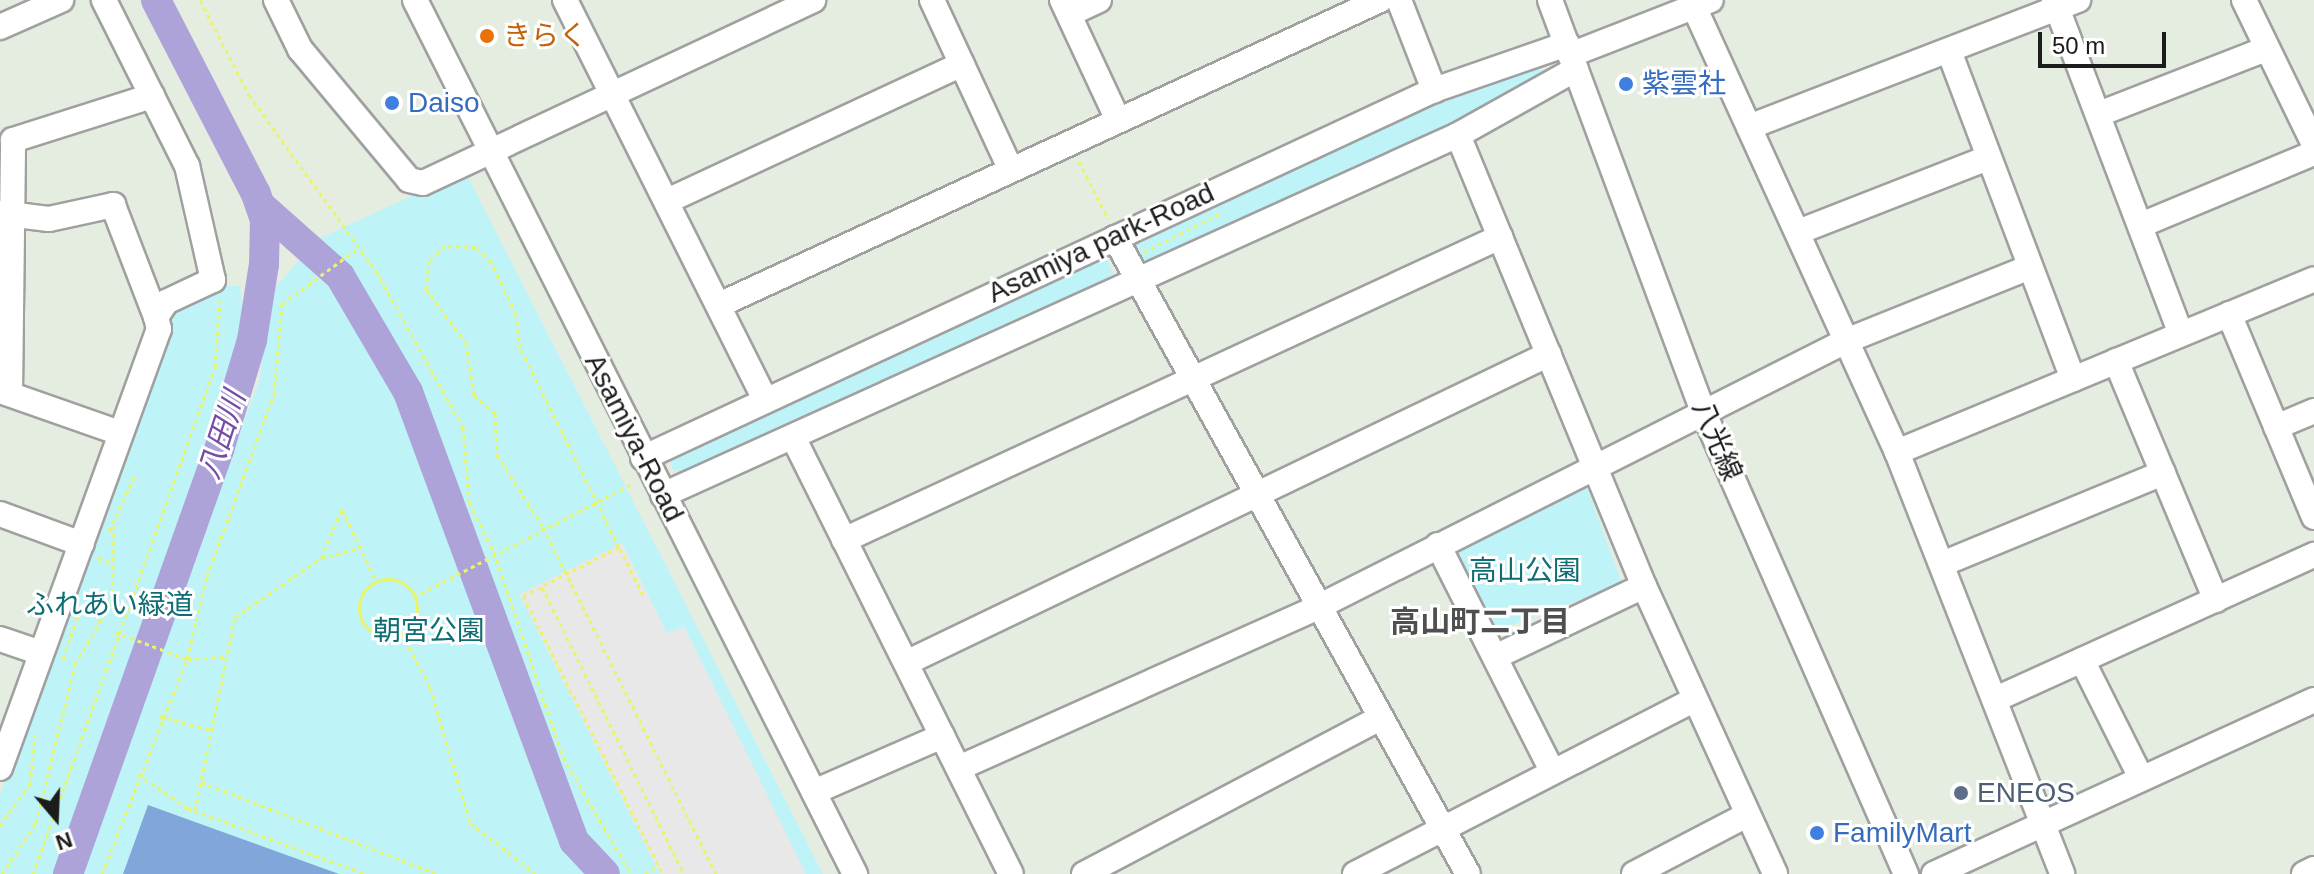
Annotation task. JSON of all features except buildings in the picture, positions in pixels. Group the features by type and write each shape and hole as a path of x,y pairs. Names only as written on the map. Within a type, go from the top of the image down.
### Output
{"street":[{"path":"0,27 61,0"},
{"path":"104,0 187,166 213,280 166,302 156,317"},
{"path":"276,0 300,49 409,180 423,183 813,0"},
{"name":"Asamiya-Road","path":"415,0 855,874"},
{"path":"565,0 764,397"},
{"path":"932,0 1011,170"},
{"path":"1099,0 1066,7 1118,120"},
{"path":"719,305 1380,0"},
{"path":"1399,0 1434,90"},
{"name":"八光線","path":"1550,0 1703,411 1906,874"},
{"path":"2244,0 2314,144"},
{"path":"1698,2 1749,127 1897,452 2062,874"},
{"name":"Asamiya park-Road","path":"643,458 764,397 1434,90 1571,56 1698,2"},
{"path":"1749,127 1949,51 2063,3 2099,114 2181,334"},
{"path":"2099,114 2266,49"},
{"path":"1949,51 2073,379"},
{"name":"Asamiya park-Road","path":"663,495 1458,135 1571,56"},
{"path":"667,201 962,64"},
{"path":"120,433 5,392 7,214 13,140 152,96"},
{"path":"1458,135 1644,586 1775,874"},
{"path":"2141,225 2314,153"},
{"path":"1798,232 1988,158"},
{"path":"0,768 41,653 87,549 120,433 159,329 113,205 49,219 7,214"},
{"path":"844,540 1500,237"},
{"path":"1116,238 1136,281 1468,874"},
{"path":"961,767 1318,607 1846,341 2030,267"},
{"path":"1897,452 2314,279"},
{"path":"2229,314 2314,517"},
{"path":"908,662 1549,354"},
{"path":"2116,361 2216,600"},
{"path":"2276,427 2314,411"},
{"path":"793,437 908,662 942,736 961,767 1011,874"},
{"path":"1942,564 2163,473"},
{"path":"0,514 87,549"},
{"path":"1438,545 1552,771"},
{"path":"1996,699 2314,555"},
{"path":"1495,657 1644,586"},
{"path":"0,639 41,653"},
{"path":"2082,660 2140,776"},
{"path":"1355,874 1695,699"},
{"path":"1934,874 2043,820 2314,700"},
{"path":"1084,874 1380,718"},
{"path":"814,792 942,736"},
{"path":"1634,874 1747,815"},
{"path":"2304,874 2314,869"}],"path":[{"path":"200,0 249,95 357,249 463,427 469,502 494,552 563,757 631,874"},
{"path":"1070,144 1116,238"},
{"path":"643,595 520,348 516,314 491,262 476,247 445,246 429,261 426,289 457,325 474,395 495,413 497,455 543,527 716,874"},
{"path":"102,874 159,716 187,659 207,576 274,394 282,304 357,249"},
{"path":"414,597 494,552 632,484"},
{"path":"321,558 342,509 376,581"},
{"path":"2,874 36,823 61,703 75,664 108,612 114,526"},
{"path":"619,547 523,596 663,874"},
{"path":"195,810 235,617 321,558 360,548"},
{"path":"87,549 113,564"},
{"path":"376,581 398,581 414,597 414,621 402,633 379,636 362,621 360,598 376,581"},
{"path":"542,586 684,874"},
{"path":"115,632 187,659 226,658"},
{"path":"402,633 430,687 470,823 536,874"},
{"path":"33,874 101,688"},
{"path":"159,716 210,730"},
{"path":"138,774 195,810 365,874"},
{"path":"201,782 437,874"},
{"path":"645,874 659,864"}],"green space":[{"path":"1536,66 1547,74 1453,128 1146,269 1121,242 1415,105"},
{"name":"朝宮公園","path":"465,171 823,874 79,874 260,378 269,294 318,239"},
{"path":"1105,252 1115,280 686,473 672,469 669,455"},
{"name":"ふれあい緑道","path":"220,286 240,286 243,315 227,394 53,874 0,874 0,795 176,306"},
{"name":"高山公園","path":"1586,485 1622,585 1481,636 1445,536"}],"shaded area":[{"path":"622,543 667,633 684,626 806,874 660,874 519,594"},
{"path":"148,805 339,874 123,874"}],"waterway":[{"name":"八田川","path":"68,874 219,450 252,340 264,264 265,220 256,194 156,0"},
{"path":"260,205 340,276 408,392 574,841 605,874"}],"place":[{"name":"きらく","path":"487,36"},
{"name":"紫雲社","path":"1626,84"},
{"name":"Daiso","path":"392,103"},
{"name":"ENEOS","path":"1961,793"},
{"name":"FamilyMart","path":"1817,833"}],"district":[{"name":"高山町二丁目","path":"1480,622"}]}
